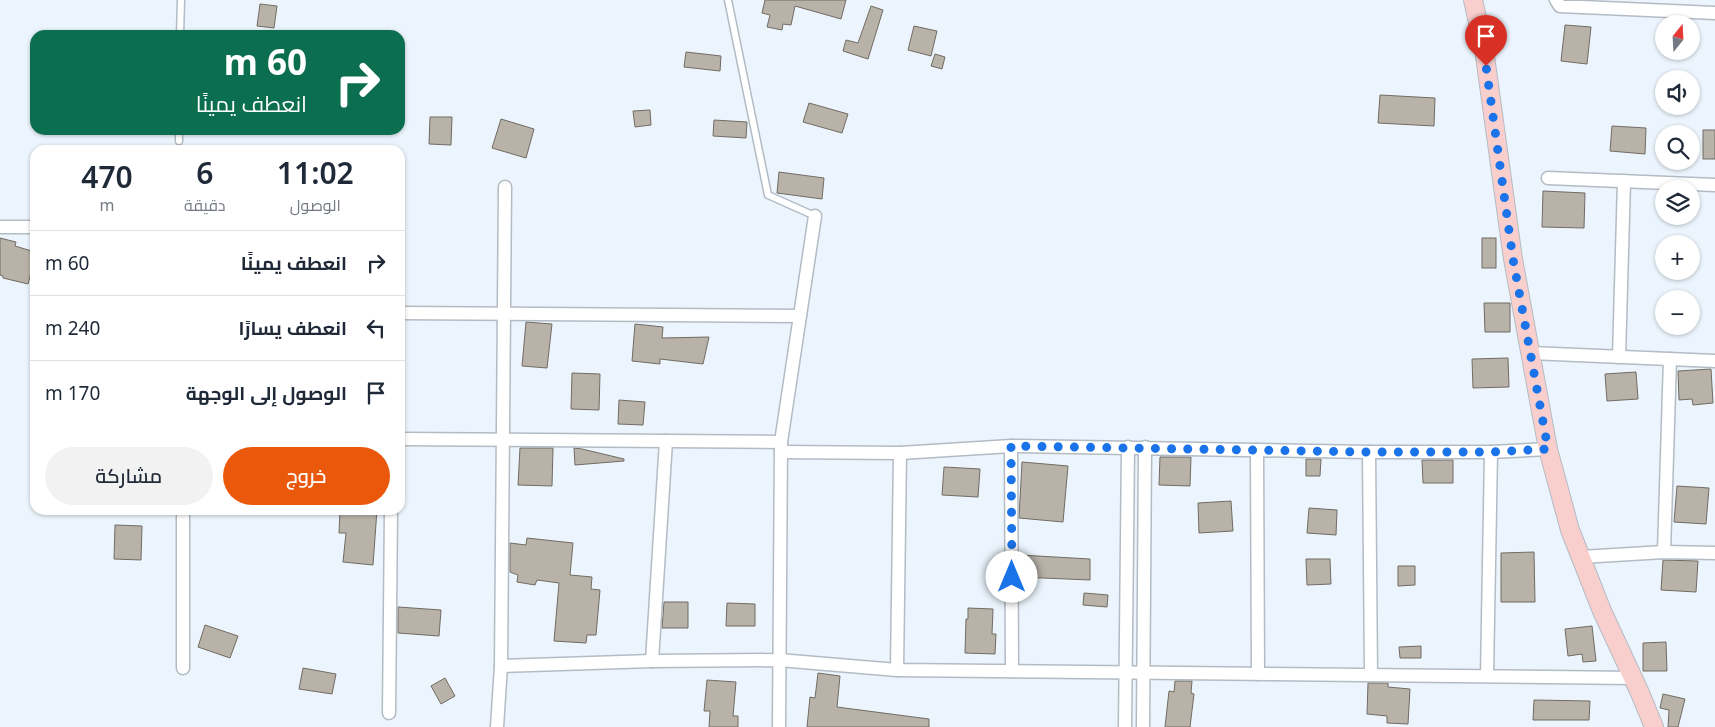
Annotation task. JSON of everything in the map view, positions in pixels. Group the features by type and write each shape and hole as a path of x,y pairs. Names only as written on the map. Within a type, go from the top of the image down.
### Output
{"street":[{"path":"1474,0 1484,49 1513,259 1548,449 1570,530 1602,610 1654,727"},
{"path":"1556,0 1560,6 1715,13"},
{"path":"1548,178 1715,184"},
{"path":"1619,357 1624,181"},
{"path":"497,727 501,666 505,187"},
{"path":"779,727 781,447 815,216"},
{"path":"0,226 30,227"},
{"path":"405,313 800,316"},
{"path":"1531,354 1715,361"},
{"path":"1664,552 1670,359"},
{"path":"405,439 666,441 900,453 1011,446 1368,452 1491,452 1548,449"},
{"path":"652,661 666,441"},
{"path":"1011,446 1012,671"},
{"path":"1124,727 1128,447"},
{"path":"1143,727 1145,447"},
{"path":"1257,450 1258,674"},
{"path":"1368,452 1371,675"},
{"path":"1487,676 1491,452"},
{"path":"897,670 900,453"},
{"path":"183,515 183,668"},
{"path":"389,713 391,515"},
{"path":"1581,557 1664,552 1715,553"},
{"path":"501,666 652,661 779,660 897,670 1633,678"}],"lane":[{"path":"180,30 181,0"},
{"path":"728,0 768,195 815,216"},
{"path":"178,141 179,135"}],"building":[{"path":"765,0 846,0 841,19 795,6 791,25 783,24 782,30 767,27 770,15 762,13"},
{"path":"260,4 277,6 274,28 257,26"},
{"path":"871,6 883,10 868,59 843,51 846,40 858,43"},
{"path":"1565,25 1591,27 1587,64 1561,61"},
{"path":"914,26 937,31 931,56 908,50"},
{"path":"686,52 721,56 720,71 684,67"},
{"path":"935,54 945,57 942,69 931,66"},
{"path":"1380,95 1435,98 1434,126 1378,123"},
{"path":"809,103 848,114 842,133 803,122"},
{"path":"650,110 651,125 635,127 633,111"},
{"path":"430,117 452,117 451,145 429,144"},
{"path":"501,119 534,129 526,158 492,148"},
{"path":"714,120 747,122 746,138 713,136"},
{"path":"1612,126 1646,128 1645,154 1610,151"},
{"path":"1703,130 1715,130 1715,159 1703,159"},
{"path":"779,172 824,178 822,199 777,193"},
{"path":"1543,191 1585,193 1584,228 1542,227"},
{"path":"0,238 16,242 15,246 30,250 30,277 28,284 3,278 0,275"},
{"path":"1482,238 1496,238 1496,268 1482,268"},
{"path":"1484,303 1510,303 1510,332 1485,332"},
{"path":"526,322 552,324 547,368 522,366"},
{"path":"635,324 663,327 662,338 709,337 703,364 660,359 660,364 632,361"},
{"path":"1508,358 1509,387 1473,388 1472,359"},
{"path":"1711,369 1713,403 1693,405 1692,399 1679,400 1678,371"},
{"path":"1636,372 1638,399 1607,401 1605,374"},
{"path":"572,373 600,374 599,410 571,409"},
{"path":"619,400 645,402 643,425 618,424"},
{"path":"520,448 553,448 552,486 518,485"},
{"path":"574,448 624,459 624,461 575,465"},
{"path":"1160,457 1191,457 1190,486 1159,485"},
{"path":"1306,459 1321,459 1320,476 1306,476"},
{"path":"1422,460 1453,460 1453,483 1423,483"},
{"path":"1022,462 1068,466 1063,522 1019,518"},
{"path":"944,467 980,469 978,497 942,495"},
{"path":"1677,486 1709,488 1706,524 1674,522"},
{"path":"1231,501 1233,531 1199,533 1198,503"},
{"path":"1309,508 1337,510 1336,535 1307,533"},
{"path":"340,515 377,515 373,565 343,562 346,533 339,533"},
{"path":"115,525 142,526 141,560 114,559"},
{"path":"527,538 573,543 570,575 592,577 591,589 600,590 596,635 587,635 586,643 554,641 559,583 537,580 535,585 517,582 518,575 510,572 510,543 526,545"},
{"path":"1534,552 1535,602 1501,602 1501,553"},
{"path":"1020,555 1090,559 1090,580 1020,577"},
{"path":"1306,559 1330,559 1331,584 1307,585"},
{"path":"1663,560 1698,561 1696,592 1661,590"},
{"path":"1398,566 1415,566 1415,585 1398,586"},
{"path":"1084,593 1108,595 1107,607 1083,605"},
{"path":"664,602 688,602 688,628 662,628"},
{"path":"727,603 755,604 755,626 726,626"},
{"path":"398,607 441,610 439,636 398,633"},
{"path":"968,608 993,609 992,634 996,634 995,654 965,653"},
{"path":"205,625 238,636 230,658 198,647"},
{"path":"1592,626 1596,661 1583,662 1582,654 1568,656 1565,629"},
{"path":"1666,642 1667,671 1643,671 1643,643"},
{"path":"1421,646 1421,658 1400,658 1399,647"},
{"path":"303,668 336,674 332,694 299,689"},
{"path":"818,673 840,676 837,707 929,719 929,727 807,727 810,697 815,698"},
{"path":"445,678 455,696 441,704 431,686"},
{"path":"707,680 736,682 733,716 738,716 738,727 709,727 710,711 704,711"},
{"path":"1175,681 1192,681 1191,693 1194,694 1190,727 1165,727 1169,691 1174,692"},
{"path":"1368,683 1388,683 1388,687 1410,689 1408,724 1387,723 1387,716 1367,714"},
{"path":"1663,694 1685,699 1678,727 1668,727 1669,710 1660,708"},
{"path":"1534,700 1590,701 1589,720 1533,720"}],"route":[{"path":"1012,577 1011,446 1368,452 1491,452 1548,449 1513,259 1486,66"}]}
